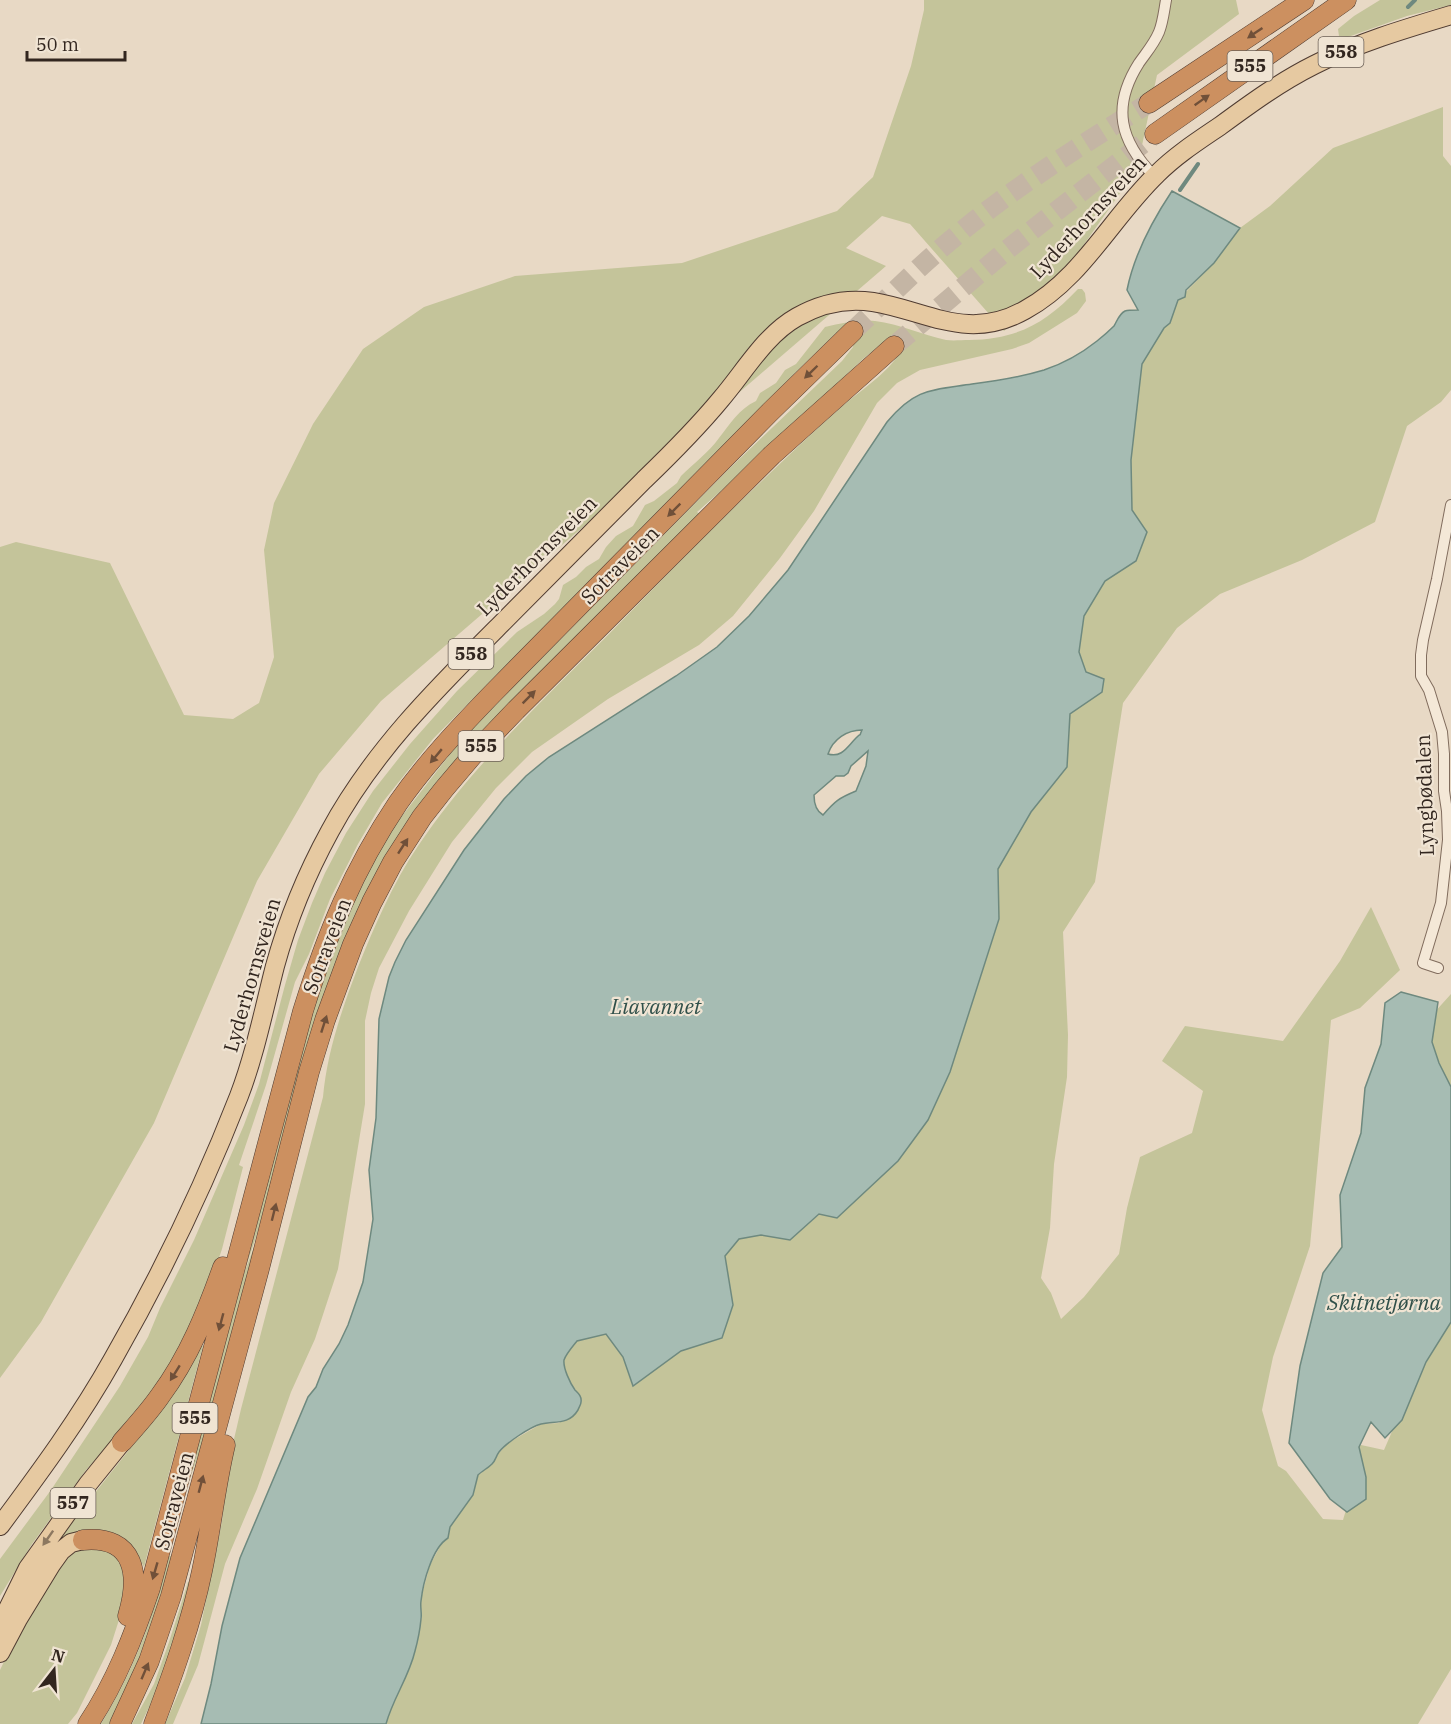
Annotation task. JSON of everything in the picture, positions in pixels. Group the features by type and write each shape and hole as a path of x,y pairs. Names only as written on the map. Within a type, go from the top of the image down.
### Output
{"highway":[{"name":"555","path":"1149,103 1304,0"},
{"name":"555","path":"1155,134 1346,0"},
{"name":"Sotraveien","path":"86,1724 112,1683 137,1626 150,1588 277,1102 303,1011 330,931 348,888 399,802 449,739 769,413 853,331"},
{"name":"Sotraveien","path":"120,1724 149,1661 171,1596 259,1269 309,1072 352,944 393,862 422,817 472,756 588,637 772,455 894,346"},
{"name":"555","path":"122,1442 162,1394 204,1318 222,1268 250,1172 277,1102"},
{"name":"555","path":"154,1724 179,1660 202,1572 219,1471 243,1368 259,1269"},
{"name":"555","path":"83,1540 105,1540 121,1549 128,1556 132,1566 135,1591 119,1642 90,1705 86,1724"},
{"name":"555","path":"149,1724 165,1696"}],"main road":[{"name":"Lyderhornsveien","path":"0,1526 66,1435 111,1362 188,1214 242,1088 284,935 307,876 356,788 411,717 696,428 769,340 786,324 801,315 828,304 851,301 875,302 943,321 965,324 983,323 1011,316 1042,300 1077,267 1154,176 1189,147 1272,89 1311,66 1371,40 1451,15"},
{"name":"557","path":"0,1608 81,1493 122,1442"},
{"name":"557","path":"0,1653 23,1610 61,1551 71,1543 83,1540"},
{"name":"557","path":"0,1625 28,1568"}],"street":[{"path":"1154,176 1141,163 1127,138 1122,121 1122,107 1130,80 1159,33 1166,0"},
{"name":"Lyngbødalen","path":"1438,968 1423,963 1441,903 1446,861 1448,840 1444,754 1438,717 1420,670 1423,640 1451,505"}],"green space":[{"path":"924,0 1236,0 1239,14 1157,75 1137,169 1085,243 1069,271 1004,331 910,224 882,216 846,248 886,266 381,701 319,774 257,881 154,1123 41,1322 0,1378 0,547 16,542 110,563 184,715 233,719 259,703 274,657 264,550 274,503 313,424 363,349 424,307 515,276 682,263 837,211 873,177 911,66 924,10"},
{"path":"1380,0 1451,0 1451,5 1407,16 1348,37 1339,36 1338,29"},
{"path":"1443,107 1443,156 1451,166 1451,390 1441,402 1407,426 1375,522 1302,560 1220,594 1177,628 1123,703 1095,882 1063,932 1068,1035 1067,1077 1054,1164 1050,1228 1041,1278 1051,1293 1061,1319 1084,1297 1119,1254 1127,1208 1140,1157 1192,1133 1203,1091 1162,1061 1185,1026 1283,1041 1340,961 1371,907 1400,970 1360,1008 1331,1020 1310,1246 1273,1357 1262,1410 1278,1466 1286,1471 1323,1519 1343,1520 1354,1483 1348,1450 1361,1445 1384,1450 1422,1362 1451,1310 1451,1669 1418,1724 386,1724 391,1707 410,1668 422,1616 420,1602 430,1565 443,1541 448,1538 450,1527 473,1495 478,1475 491,1465 508,1443 541,1424 559,1423 581,1402 568,1378 564,1364 566,1355 577,1341 606,1334 623,1357 633,1386 681,1351 722,1338 733,1305 725,1256 738,1239 761,1235 790,1240 928,1120 950,1072 999,919 998,869 1031,812 1067,767 1070,714 1102,692 1086,672 1079,652 1084,616 1105,581 1136,561 1147,532 1132,510 1131,460 1142,364 1178,300 1214,263 1240,228 1270,206 1333,148"},
{"path":"1078,289 1082,289 1085,293 1086,301 1077,313 1029,343 920,370 897,383 877,403 814,511 733,616 699,645 608,699 532,752 496,788 452,842 409,911 379,968 365,1021 365,1104 338,1269 315,1339 291,1392 257,1489 225,1564 198,1665 173,1724 165,1724 185,1678 201,1625 222,1521 228,1465 323,1097 336,1031 364,951 400,875 418,846 461,789 533,709 726,516 844,404 888,368 900,352 880,345 697,512 700,514 386,856 330,977 307,1051 266,1205 246,1266 316,998 336,941 357,893 388,834 461,740 729,469 842,361 853,347 854,340 846,332 836,333 795,373 433,739 382,803 330,899 309,954 295,982 266,1085 239,1165 243,1167 222,1249 210,1284 174,1361 137,1413 86,1470 32,1544 0,1596 0,1559 51,1490 120,1386 148,1337 194,1240 244,1125 259,1084 298,940 325,873 346,833 373,791 410,744 457,691 517,632 555,604 563,585 599,559 616,536 633,526 645,505 654,501 677,483 681,476 715,443 731,422 756,401 760,393 776,383 785,370 796,364 825,327 850,322 875,321 946,340 1002,337 1042,320"},
{"path":"1451,994 1451,1131 1415,1034"},
{"path":"254,1247 205,1436 184,1495 243,1276"},
{"path":"199,1346 203,1346 144,1567 137,1554 58,1539 137,1440 174,1389"},
{"path":"89,1547 113,1552 125,1566 124,1604 111,1645 77,1713 68,1724 0,1724 0,1670 18,1633 47,1585 68,1557 78,1550"},
{"path":"168,1556 175,1556 139,1663 110,1724 101,1724 124,1683 142,1643"},
{"path":"192,1580 163,1678 141,1724 132,1724 154,1684 188,1582"}],"water":[{"name":"Liavannet","path":"1172,191 1240,228 1214,263 1186,290 1185,297 1178,300 1170,323 1164,328 1142,364 1131,460 1132,510 1147,532 1136,561 1105,581 1084,616 1079,652 1086,672 1104,679 1102,692 1070,714 1067,767 1031,812 998,869 999,919 950,1072 928,1120 898,1161 837,1218 819,1214 790,1240 761,1235 739,1239 725,1256 733,1305 722,1338 681,1351 633,1386 623,1357 606,1334 577,1341 566,1355 564,1363 569,1380 581,1398 578,1410 570,1418 561,1422 541,1424 531,1428 502,1448 492,1464 478,1475 473,1495 450,1527 448,1538 433,1558 422,1594 420,1627 412,1661 386,1724 201,1724 222,1626 240,1558 308,1397 316,1387 323,1369 348,1325 363,1282 373,1219 369,1170 376,1118 379,1019 389,977 406,940 464,850 504,799 526,776 549,757 676,676 717,647 749,616 788,570 887,422 906,403 925,392 1051,368 1097,341 1114,326 1123,312 1138,310 1127,290 1130,277 1151,226","holes":["862,730 844,751 833,755 828,754 833,744 841,736","868,751 866,766 856,791 838,800 823,815 816,807 814,795 836,776 844,776 848,773 851,766"]},
{"name":"Skitnetjørna","path":"1401,992 1438,1002 1432,1042 1451,1087 1451,1322 1426,1362 1402,1420 1385,1438 1371,1422 1359,1447 1366,1477 1366,1499 1347,1512 1330,1499 1289,1443 1300,1366 1323,1273 1342,1247 1340,1195 1361,1133 1365,1088 1381,1044 1385,1003"}],"waterway":[{"path":"1408,7 1415,0"},
{"path":"1180,190 1198,164"}],"tunnel":[{"path":"853,331 930,258 1003,199 1149,103"},
{"path":"894,346 1008,249 1155,134"}]}
